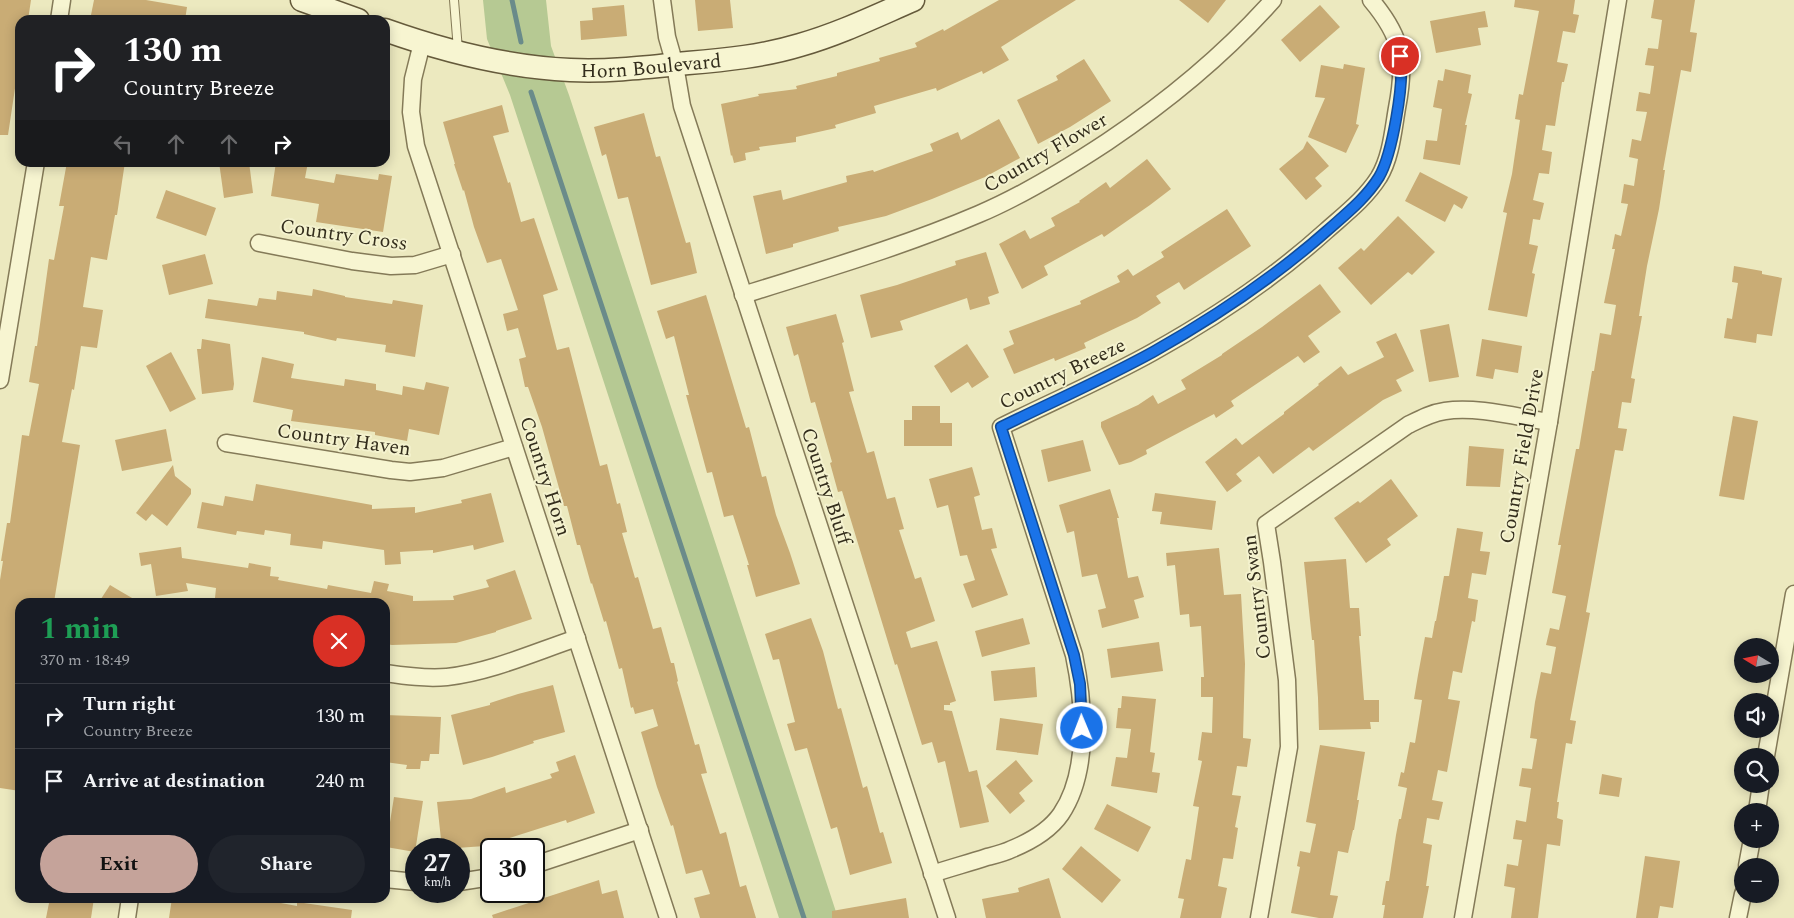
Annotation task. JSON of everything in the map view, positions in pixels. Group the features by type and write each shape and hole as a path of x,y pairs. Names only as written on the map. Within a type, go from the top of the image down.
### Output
{"street":[{"path":"60,15 62,0"},
{"path":"302,0 344,15"},
{"name":"Country Bluff","path":"662,0 667,37 676,65 682,106 946,918"},
{"name":"Horn Boulevard","path":"390,32 422,43 458,52 539,68 572,70 643,69 737,59 799,46 840,32 913,0"},
{"name":"Country Flower","path":"743,296 913,240 980,214 1030,190 1076,163 1164,102 1204,69 1273,0"},
{"name":"Country Breeze","path":"932,874 1012,850 1040,834 1060,816 1074,792 1082,742 1080,684 1074,655 1001,427 1153,352 1238,300 1308,247 1366,195 1380,176 1388,155 1401,87 1402,66 1399,46 1386,18 1371,0"},
{"name":"Country Field Drive","path":"1463,918 1549,422 1618,0"},
{"name":"Country Horn","path":"422,43 414,79 411,112 416,146 668,918"},
{"path":"0,380 35,167"},
{"name":"Country Cross","path":"259,243 391,266 415,265 452,254"},
{"name":"Country Swan","path":"1259,918 1289,747 1287,680 1266,524 1408,425 1428,415 1445,411 1464,410 1549,422"},
{"name":"Country Haven","path":"226,443 410,472 443,468 514,447"},
{"path":"1767,748 1794,594"},
{"path":"390,673 427,678 463,675 577,638"},
{"path":"545,862 640,830"},
{"path":"390,879 405,881"},
{"path":"127,918 129,903"},
{"path":"1738,918 1740,903"}],"lane":[{"path":"454,0 458,52"}],"green space":[{"path":"483,0 546,0 551,46 569,95 838,918 779,918 510,95 487,39"}],"building":[{"path":"0,0 31,0 29,15 15,15 15,88 8,135 0,135"},
{"path":"94,0 146,0 187,7 186,15 91,15"},
{"path":"695,0 730,0 733,28 698,31"},
{"path":"999,0 1076,0 1001,47 1009,60 983,74 982,71 937,91 936,88 874,106 876,113 835,125 836,128 796,137 796,142 759,147 760,150 745,153 746,160 734,163 721,104 759,96 758,94 797,89 796,86 837,76 837,73 880,61 879,58 917,47 915,43 943,29 944,31"},
{"path":"1179,0 1226,0 1208,23"},
{"path":"1515,0 1575,0 1573,14 1579,15 1575,33 1563,31 1557,62 1568,64 1564,82 1562,82 1555,126 1546,125 1542,150 1552,152 1549,174 1539,173 1533,200 1544,203 1540,220 1533,219 1529,244 1538,246 1532,273 1535,274 1527,317 1488,310 1507,213 1503,212 1512,174 1520,120 1515,119 1519,94 1523,95 1539,11 1514,7"},
{"path":"1654,0 1695,0 1690,32 1697,33 1691,72 1681,70 1663,170 1665,170 1659,209 1639,316 1642,316 1631,378 1635,379 1631,403 1622,402 1618,428 1627,429 1623,451 1615,450 1586,612 1590,613 1570,720 1576,721 1572,744 1566,743 1557,802 1559,802 1557,818 1563,820 1560,846 1547,844 1538,918 1511,918 1515,888 1504,886 1507,864 1518,866 1522,840 1513,839 1516,820 1526,822 1531,788 1519,786 1522,768 1532,769 1537,739 1530,738 1535,702 1541,672 1551,674 1556,647 1546,645 1550,628 1559,630 1566,596 1552,593 1561,545 1558,545 1576,449 1579,449 1600,333 1611,335 1616,305 1604,303 1615,249 1612,249 1615,234 1621,236 1628,204 1621,203 1624,184 1634,186 1638,159 1629,157 1632,139 1641,141 1647,112 1636,111 1639,92 1650,94 1654,66 1645,65 1648,48 1658,49 1662,20 1651,18"},
{"path":"624,5 627,36 581,40 580,21 593,20 592,8"},
{"path":"1320,5 1340,27 1300,62 1281,40"},
{"path":"1485,11 1488,27 1478,28 1481,45 1436,53 1430,21"},
{"path":"1084,59 1111,101 1070,127 1038,144 1017,100 1058,80 1056,76"},
{"path":"1344,64 1365,68 1356,124 1359,125 1346,153 1308,137 1325,98 1315,97 1321,65 1343,69"},
{"path":"1445,69 1471,75 1468,93 1472,94 1465,125 1467,125 1460,165 1423,159 1426,140 1437,141 1442,109 1433,107 1438,80 1443,81"},
{"path":"502,105 509,132 493,136 508,183 510,182 521,222 534,218 558,290 543,295 557,350 569,347 600,466 607,464 617,504 620,503 627,532 622,533 635,578 638,577 653,629 661,627 671,663 674,663 677,682 695,745 699,744 707,773 701,774 720,834 726,832 740,887 746,885 756,918 700,918 694,898 710,894 702,870 686,874 673,825 671,826 657,787 641,732 658,726 653,709 635,714 633,707 631,708 622,668 619,669 606,621 604,622 580,545 577,545 567,506 564,506 542,427 528,387 525,387 519,359 526,357 518,328 507,331 503,314 518,310 501,259 487,263 454,164 443,122"},
{"path":"644,113 656,157 660,156 686,243 690,242 697,273 651,285 628,197 618,199 606,154 602,156 594,127"},
{"path":"999,119 1020,158 985,177 932,199 886,216 838,227 839,231 766,254 753,196 781,190 783,200 847,182 846,176 873,170 874,172 933,151 930,144 958,132 961,140"},
{"path":"1307,141 1329,166 1315,178 1322,186 1306,200 1279,169 1303,149"},
{"path":"1147,159 1171,189 1104,237 1102,234 1044,266 1048,275 1022,289 999,244 1025,230 1030,239 1055,226 1051,218 1080,202 1106,182 1110,188"},
{"path":"66,167 124,167 117,215 115,215 107,260 91,257 83,307 103,310 97,348 81,346 74,390 72,389 62,442 80,445 55,598 15,598 15,790 0,788 0,580 3,561 1,561 7,523 10,523 22,435 29,436 39,384 29,382 35,346 37,346 49,259 54,260 64,206 59,206"},
{"path":"220,167 250,167 253,193 224,198"},
{"path":"275,167 307,167 305,178 334,183 336,174 378,180 379,174 392,176 383,232 316,222 319,204 271,196"},
{"path":"1420,172 1468,197 1462,209 1454,204 1445,222 1405,201"},
{"path":"166,190 216,208 206,236 156,218"},
{"path":"1227,209 1251,246 1184,290 1179,282 1156,296 1161,303 1137,318 1084,343 1086,348 1055,361 1054,358 1014,374 1003,349 1014,344 1009,331 1081,304 1080,301 1120,282 1117,276 1128,269 1133,276 1164,257 1161,252"},
{"path":"1398,216 1435,252 1412,275 1408,272 1371,305 1338,268 1361,248 1364,251"},
{"path":"986,252 999,293 988,297 990,304 970,310 967,298 900,321 903,330 871,338 860,295 956,265 955,261"},
{"path":"205,254 213,284 169,295 162,265"},
{"path":"1734,266 1762,271 1762,274 1782,278 1772,336 1757,334 1756,343 1724,338 1727,318 1732,319 1738,283 1732,282"},
{"path":"1320,284 1341,312 1308,336 1320,352 1304,363 1298,356 1231,401 1234,406 1216,418 1214,414 1146,450 1147,454 1131,462 1119,465 1101,427 1101,422 1138,405 1153,395 1158,404 1186,389 1181,380 1222,355"},
{"path":"313,289 345,297 392,304 393,300 423,305 415,357 385,352 386,345 337,338 336,341 304,334 304,332 205,318 208,299 257,306 259,298 276,300 277,291 312,296"},
{"path":"706,295 746,428 749,427 762,477 766,476 776,515 800,584 756,597 747,565 749,565 733,515 724,517 712,472 707,473 686,395 689,395 674,336 666,339 657,311"},
{"path":"836,314 854,391 849,392 867,453 874,451 887,499 895,497 904,529 899,530 915,579 921,577 935,621 906,632 911,648 937,641 956,701 950,703 950,705 944,705 944,710 952,711 969,772 977,770 989,822 960,828 945,761 938,763 932,742 922,745 897,664 895,665 842,491 838,492 830,463 832,462 815,402 811,403 798,354 794,356 786,327"},
{"path":"1449,324 1459,377 1429,382 1420,330"},
{"path":"1396,333 1414,371 1396,380 1402,391 1383,400 1313,451 1309,447 1273,474 1259,456 1236,474 1242,481 1227,492 1205,462 1236,438 1242,445 1284,414 1284,412 1341,366 1348,375 1384,357 1376,342"},
{"path":"202,339 230,344 233,390 202,394 197,349 201,349"},
{"path":"1482,339 1522,346 1518,373 1495,369 1493,379 1476,376"},
{"path":"967,344 989,377 972,388 968,382 951,393 934,366"},
{"path":"171,352 196,399 170,412 146,366"},
{"path":"262,357 294,364 291,378 344,386 345,379 376,384 376,390 402,395 403,386 424,390 426,382 449,387 439,435 409,429 407,441 375,435 375,432 291,421 293,410 253,402"},
{"path":"912,406 940,406 940,423 952,423 952,446 904,446 904,420 912,420"},
{"path":"1733,416 1758,421 1744,500 1719,496"},
{"path":"166,429 172,461 122,471 115,440"},
{"path":"1083,440 1091,471 1048,482 1041,450"},
{"path":"1469,446 1504,449 1500,487 1466,486"},
{"path":"173,465 175,476 191,489 191,494 167,526 152,514 146,521 136,513"},
{"path":"972,467 980,495 974,497 982,530 992,528 997,548 991,549 1008,595 972,608 963,584 975,580 967,555 960,556 948,505 937,508 929,479"},
{"path":"1391,479 1418,516 1387,539 1391,545 1366,563 1334,518 1358,501 1360,503"},
{"path":"256,484 372,505 372,509 415,507 415,513 462,503 461,500 491,493 504,542 474,550 473,545 433,553 433,550 400,552 401,564 385,565 384,550 323,541 322,549 290,545 291,534 265,530 264,535 237,531 236,535 197,528 202,502 223,506 225,496 253,501"},
{"path":"1110,489 1119,518 1117,518 1128,578 1138,576 1144,597 1134,600 1139,618 1102,628 1098,610 1106,608 1097,574 1082,577 1074,531 1067,533 1059,505"},
{"path":"1155,493 1216,501 1212,530 1160,524 1162,512 1152,511"},
{"path":"1457,528 1483,532 1480,551 1490,552 1486,575 1472,573 1468,598 1478,600 1475,622 1472,621 1462,673 1453,671 1448,699 1460,701 1447,772 1438,770 1432,800 1443,802 1439,820 1427,818 1423,843 1432,845 1426,886 1429,886 1423,918 1383,918 1385,905 1382,905 1386,881 1389,881 1399,819 1401,819 1407,788 1398,786 1401,772 1404,773 1410,742 1415,743 1422,700 1414,699 1425,637 1432,638 1444,576 1449,576"},
{"path":"181,547 182,558 248,568 249,563 271,567 270,576 279,577 278,580 327,589 328,585 371,593 374,581 389,584 387,591 413,596 413,601 454,600 453,596 489,587 486,580 515,570 532,619 496,632 456,643 390,645 390,598 215,598 216,588 186,583 188,591 156,596 151,564 141,566 139,553"},
{"path":"1219,548 1224,595 1241,594 1245,664 1243,738 1251,739 1247,767 1237,766 1232,795 1241,796 1235,827 1238,828 1233,859 1223,858 1218,886 1227,888 1221,918 1180,918 1184,899 1178,898 1186,859 1191,860 1199,807 1193,806 1202,761 1198,760 1202,732 1212,733 1213,697 1201,697 1201,677 1204,677 1201,626 1190,627 1189,614 1180,615 1175,565 1167,566 1166,553"},
{"path":"1346,559 1350,608 1359,608 1361,636 1359,636 1364,700 1379,700 1379,722 1370,722 1371,729 1319,730 1314,640 1312,640 1304,562"},
{"path":"110,585 132,598 102,598"},
{"path":"811,618 823,651 838,709 841,708 863,788 867,786 880,833 883,832 892,863 850,875 837,827 831,829 807,748 795,751 787,724 795,722 779,659 773,660 765,634"},
{"path":"1023,618 1030,644 982,657 975,631"},
{"path":"1159,642 1163,671 1111,678 1107,649"},
{"path":"1035,667 1037,697 994,701 991,671"},
{"path":"553,685 565,732 463,765 451,715"},
{"path":"1122,696 1156,699 1150,752 1155,753 1152,772 1160,773 1157,793 1111,786 1116,757 1127,758 1131,729 1116,728 1118,708 1121,708"},
{"path":"390,715 441,717 439,754 430,754 429,761 421,761 420,769 406,769 407,765 390,763"},
{"path":"1000,718 1043,724 1038,755 996,750"},
{"path":"1320,745 1365,752 1354,830 1348,853 1338,851 1330,895 1338,896 1333,918 1319,918 1291,913 1300,867 1297,866 1300,851 1310,853 1316,824 1306,822"},
{"path":"575,755 595,813 567,823 566,820 510,838 480,838 480,846 470,847 470,838 441,838 437,802 471,799 505,787 506,793 552,778 550,774 559,771 556,762"},
{"path":"1016,760 1033,781 1019,793 1025,801 1010,814 986,786"},
{"path":"1602,774 1622,778 1619,797 1599,794"},
{"path":"394,797 423,801 417,838 405,838 405,850 390,848 390,822"},
{"path":"1107,804 1151,827 1138,852 1094,829"},
{"path":"1081,846 1121,880 1102,903 1062,869"},
{"path":"1645,856 1680,861 1673,908 1660,906 1658,918 1636,918"},
{"path":"1049,878 1061,918 986,918 982,899 1019,892 1018,888"},
{"path":"599,880 602,894 617,890 624,918 493,918 492,915 529,903 545,903 545,898"},
{"path":"906,898 909,918 832,918 832,911"},
{"path":"49,903 93,903 91,918 46,918"},
{"path":"171,903 281,903 297,906 297,903 304,903 352,910 351,918 169,918"}],"waterway":[{"path":"512,0 521,42"},
{"path":"531,92 804,918"}],"route":[{"path":"1082,728 1080,684 1074,655 1001,427 1153,352 1238,300 1308,247 1366,195 1380,176 1388,155 1401,87 1402,66 1400,56"}]}
